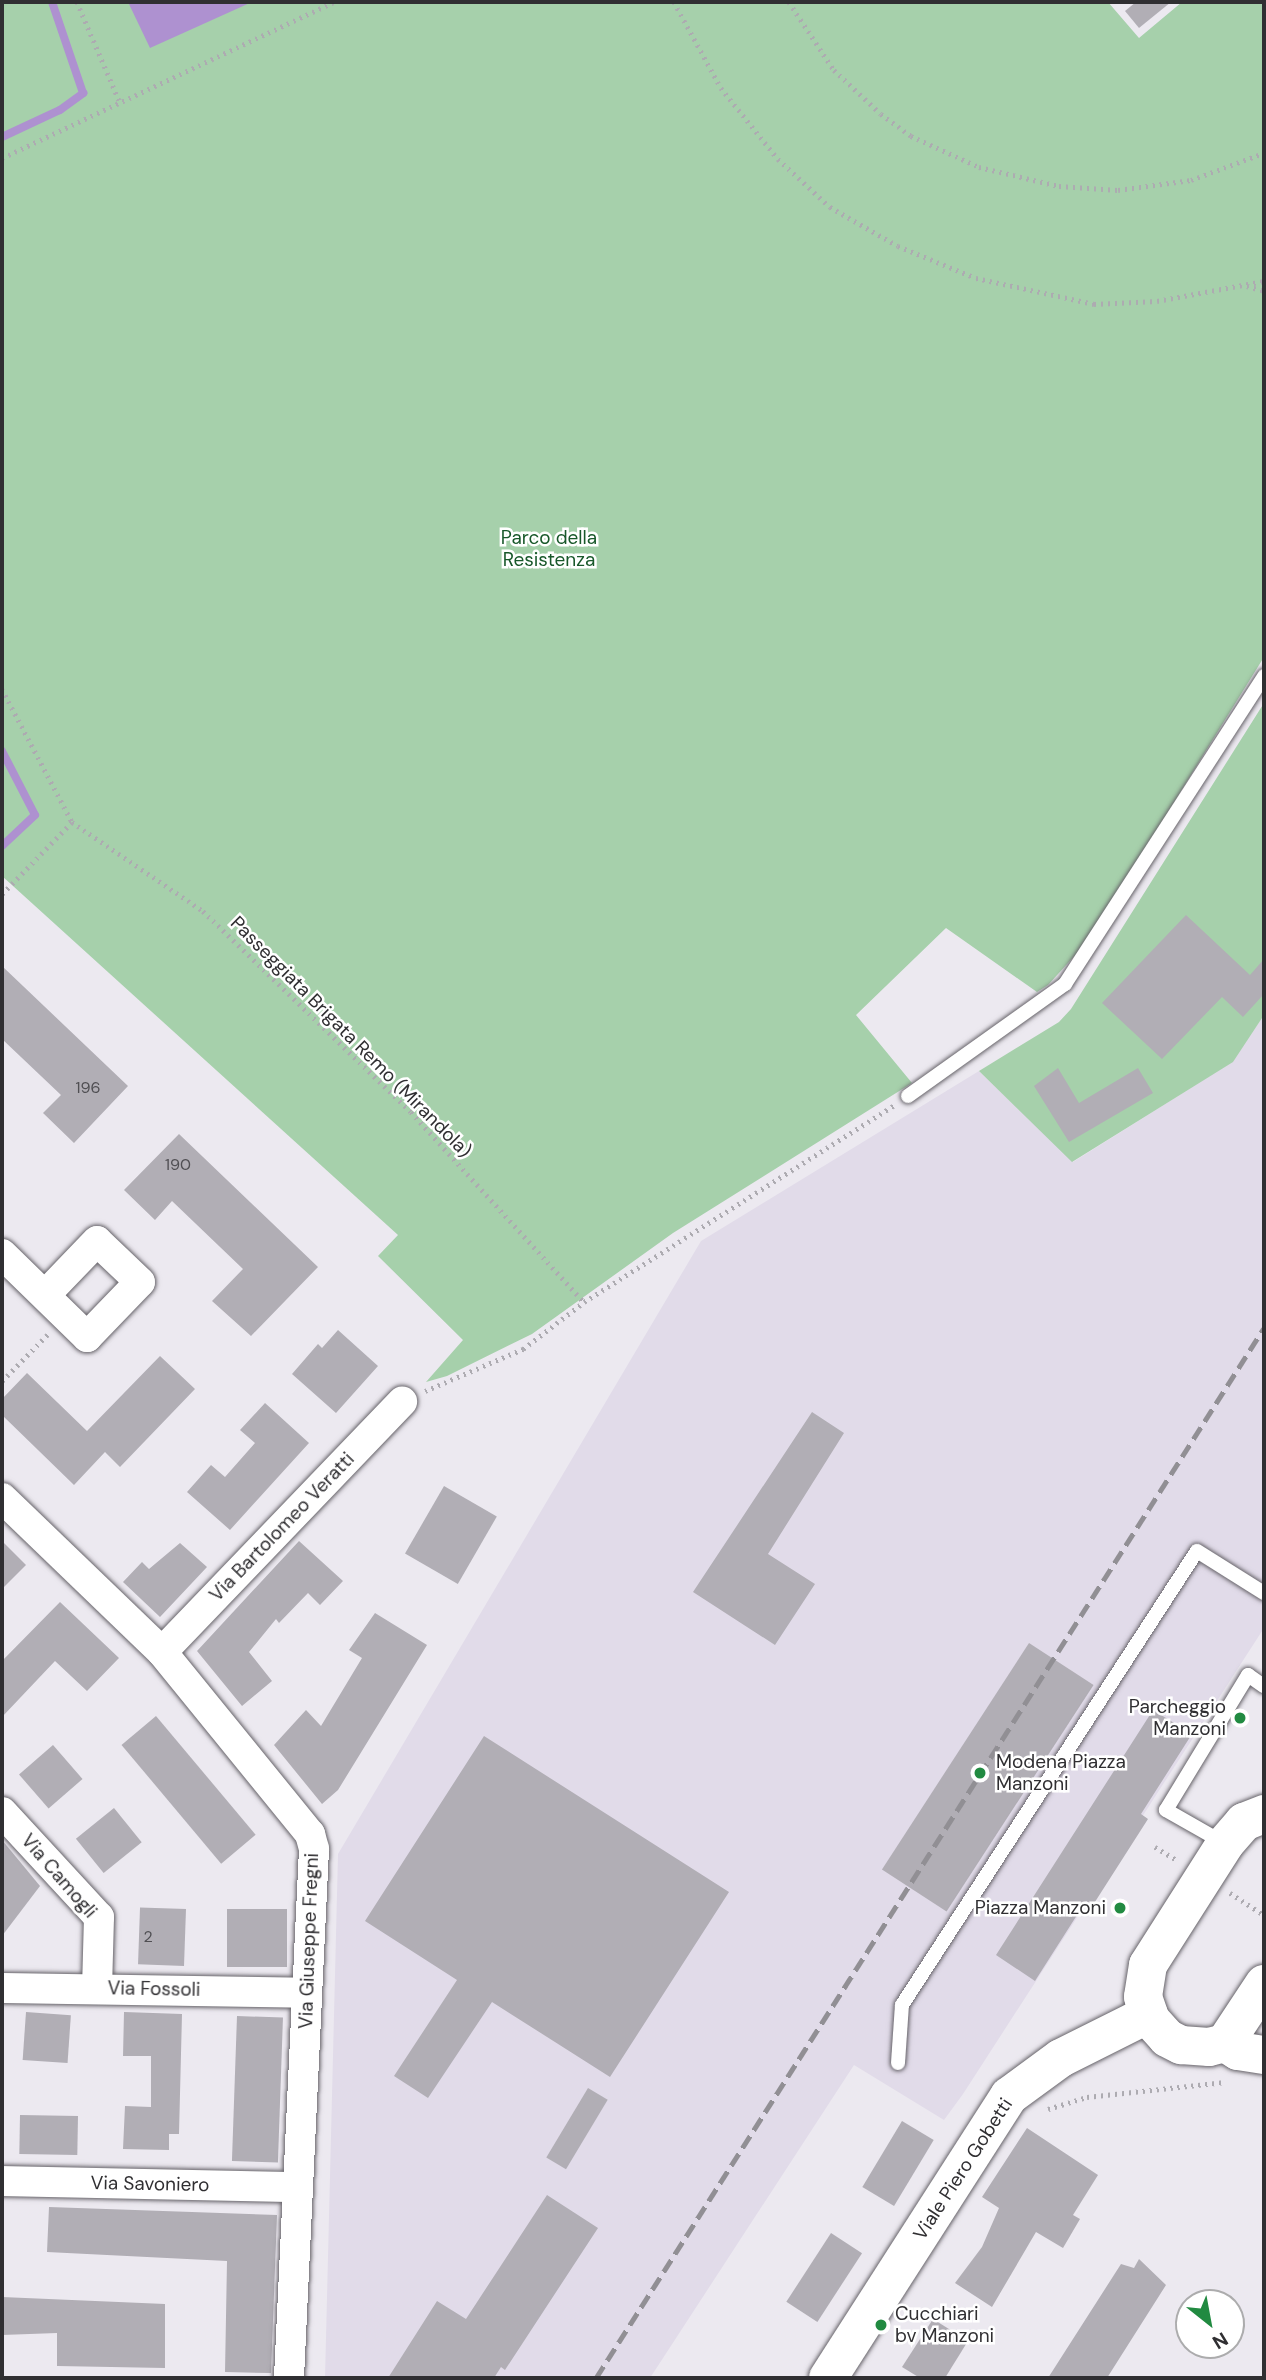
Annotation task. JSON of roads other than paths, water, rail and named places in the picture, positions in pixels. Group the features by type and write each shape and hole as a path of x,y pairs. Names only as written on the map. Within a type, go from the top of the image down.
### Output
{"main road":[{"path":"1264,1814 1244,1822 1225,1844 1148,1965 1143,1997 1158,2030 1181,2045 1196,2048 1225,2043 1238,2051 1264,2055"},
{"path":"1225,2043 1264,1984"},
{"name":"Viale Piero Gobetti","path":"828,2378 1009,2096 1061,2058 1149,2014"}],"street":[{"path":"2,1254 55,1305"},
{"name":"Via Bartolomeo Veratti","path":"162,1652 402,1402"},
{"name":"Via Giuseppe Fregni","path":"2,1498 162,1652 306,1824 314,1849 289,2378"},
{"name":"Via Camogli","path":"2,1812 99,1917 97,1988"},
{"name":"Via Fossoli","path":"2,1987 307,1993"},
{"name":"Via Savoniero","path":"2,2181 298,2187"}],"lane":[{"path":"908,1096 1065,984 1264,676"},
{"path":"898,2063 902,2005 1197,1551 1264,1593"},
{"path":"1225,1844 1166,1810 1248,1675 1264,1686"}],"waterway":[{"path":"2,137 60,110 83,93 52,2"},
{"path":"2,751 35,815 2,846"}],"railway":[{"path":"596,2378 1264,1328"}],"place":[{"name":"Parcheggio Manzoni","path":"1240,1718"},
{"name":"Modena Piazza Manzoni","path":"980,1773"},
{"name":"Piazza Manzoni","path":"1120,1908"},
{"name":"Cucchiari bv Manzoni","path":"881,2325"}],"park label":[{"name":"Parco della Resistenza","path":"549,549"}]}
